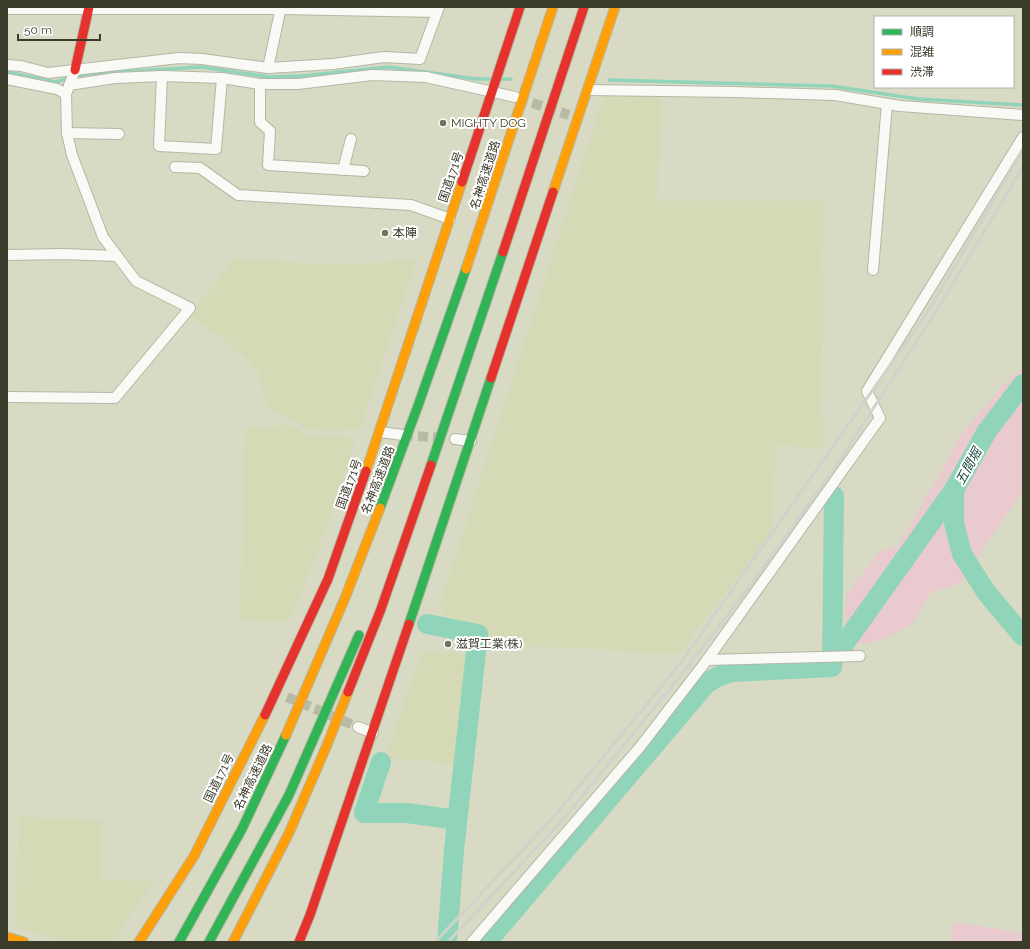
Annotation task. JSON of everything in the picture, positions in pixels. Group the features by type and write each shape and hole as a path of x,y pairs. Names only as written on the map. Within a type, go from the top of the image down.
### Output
{"main road":[{"name":"国道171号","path":"139,942 194,856 277,692 328,579 380,432 520,7"},
{"name":"名神高速道路","path":"179,942 213,883 260,792 309,683 348,590 399,459 454,306 553,7"},
{"path":"233,942 289,833 352,684 383,602 467,359 584,7"},
{"path":"299,942 310,915 373,733 471,441 574,116 588,90 615,7"},
{"path":"75,70 88,8"},
{"path":"377,592 418,494 467,359"},
{"path":"209,942 289,795 361,629"},
{"path":"313,932 331,875 333,847"},
{"path":"7,937 24,942"}],"street":[{"path":"268,68 281,8"},
{"path":"7,9 438,9 420,59 384,57 333,64 268,68 202,59 179,58 48,73 21,66 7,65"},
{"path":"7,396 115,398 190,308 136,282 103,237 72,155 67,133 67,89 75,70"},
{"path":"7,79 57,89 67,89 115,78 162,76 222,78 260,84 298,84 380,75 426,77 515,97"},
{"path":"162,76 159,146 216,149 222,78"},
{"path":"260,84 260,122 270,131 268,165 364,171"},
{"path":"588,90 835,95 887,104 952,111 1023,115"},
{"path":"873,270 887,104"},
{"path":"67,133 119,134"},
{"path":"472,942 635,753 707,660 880,418 867,391 1023,137"},
{"path":"343,170 351,139"},
{"path":"175,167 200,168 238,195 411,205 450,219"},
{"path":"7,255 63,254 117,256"},
{"path":"380,432 403,434"},
{"path":"455,439 471,441"},
{"path":"707,660 860,656"},
{"path":"277,692 287,697"},
{"path":"358,728 373,733"}],"shaded area":[{"path":"604,96 661,96 657,201 825,201 821,272 825,282 819,415 823,415 823,445 820,449 776,445 771,533 679,654 649,654 640,651 480,644 481,628 444,616 440,604"},
{"path":"235,259 306,263 375,263 417,259 360,429 350,428 348,431 310,430 272,410 266,403 259,373 253,365 223,338 189,315"},
{"path":"1023,368 1023,490 959,584 932,592 912,624 882,640 845,647 846,595 879,552 898,546 964,431 1010,378"},
{"path":"282,421 311,436 356,438 340,489 312,566 288,622 240,620 246,428 278,427"},
{"path":"422,652 474,654 459,764 385,758"},
{"path":"19,817 101,820 102,879 154,881 112,942 65,942 15,926"},
{"path":"953,922 1023,933 1023,942 950,942"}],"waterway":[{"path":"7,72 55,82 86,74 201,67 270,77 301,76 389,67 476,79 491,79"},
{"path":"502,79 511,79"},
{"path":"609,80 831,86 918,99 1023,105"},
{"name":"五間堀","path":"1023,384 987,431 954,490 954,523 962,554 986,592 1023,636"},
{"path":"832,661 954,490"},
{"path":"487,942 707,683 719,676 732,672 832,667 834,496"},
{"path":"427,624 478,634 454,850 447,942"},
{"path":"381,762 364,813 407,813 457,820"}],"tunnel":[{"path":"518,98 569,115"},
{"path":"403,435 443,438"},
{"path":"287,697 358,727"}],"railway":[{"path":"435,942 551,820 679,665 929,310 1023,150"},
{"path":"448,942 560,823 686,669 762,570 832,472 937,310 1023,167"}],"traffic: fast":[{"path":"431,465 503,252"},
{"path":"380,508 466,269"},
{"path":"409,624 491,378"},
{"path":"209,942 289,795 359,635"},
{"path":"179,942 242,829 286,735"}],"traffic: slow":[{"path":"466,269 553,7"},
{"path":"553,192 615,7"},
{"path":"366,471 462,182"},
{"path":"286,735 345,598 380,508"},
{"path":"233,942 289,833 348,692"},
{"path":"139,942 194,856 265,715"},
{"path":"7,937 24,942"}],"traffic: jam":[{"path":"75,70 89,7"},
{"path":"462,182 520,7"},
{"path":"503,252 584,7"},
{"path":"491,378 553,192"},
{"path":"348,692 381,609 431,465"},
{"path":"265,715 328,579 366,471"},
{"path":"299,942 310,915 409,624"}],"place":[{"name":"MIGHTY DOG","path":"443,123"},
{"name":"本陣","path":"385,233"},
{"name":"滋賀工業(株)","path":"448,644"}]}
